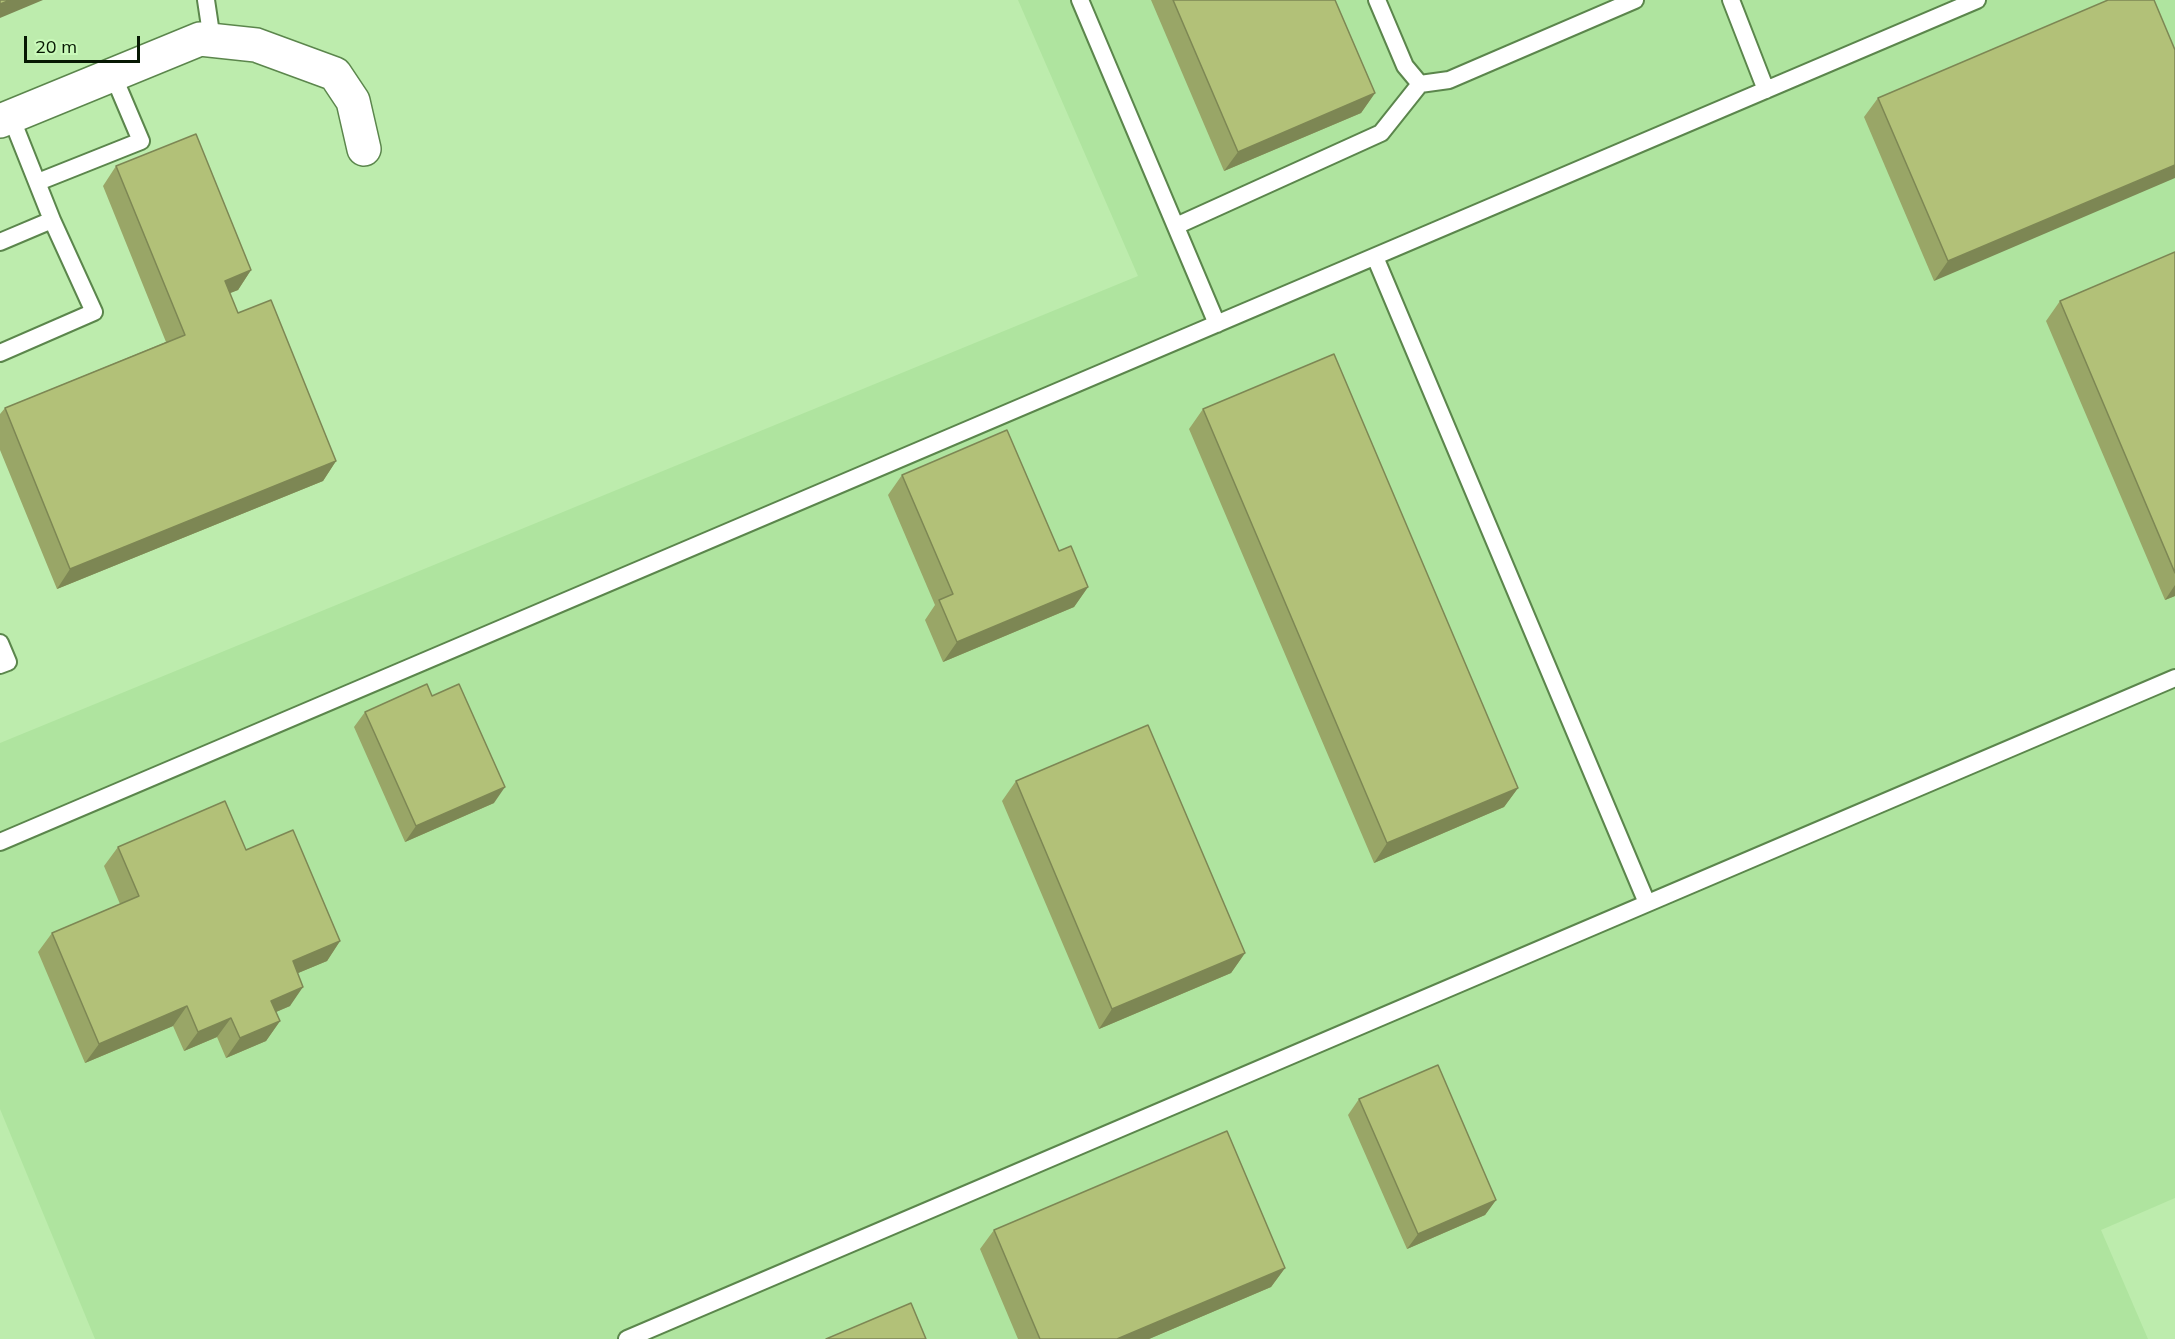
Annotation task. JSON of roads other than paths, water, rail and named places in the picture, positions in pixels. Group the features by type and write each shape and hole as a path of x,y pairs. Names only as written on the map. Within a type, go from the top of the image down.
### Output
{"street":[{"path":"5,119 200,39 212,40 256,45 335,74 353,101 364,149"}],"lane":[{"path":"206,0 212,40"},
{"path":"1080,0 1217,324"},
{"path":"1377,0 1405,66 1420,84"},
{"path":"1176,226 1381,133 1420,84 1449,81 1635,0"},
{"path":"1731,0 1766,90"},
{"path":"0,842 1977,0"},
{"path":"38,182 141,141 113,75"},
{"path":"0,352 94,312 52,220 38,182 5,119"},
{"path":"0,242 52,220"},
{"path":"1375,257 1647,903"},
{"path":"0,643 8,662 0,665"},
{"path":"627,1339 2175,678"}]}
